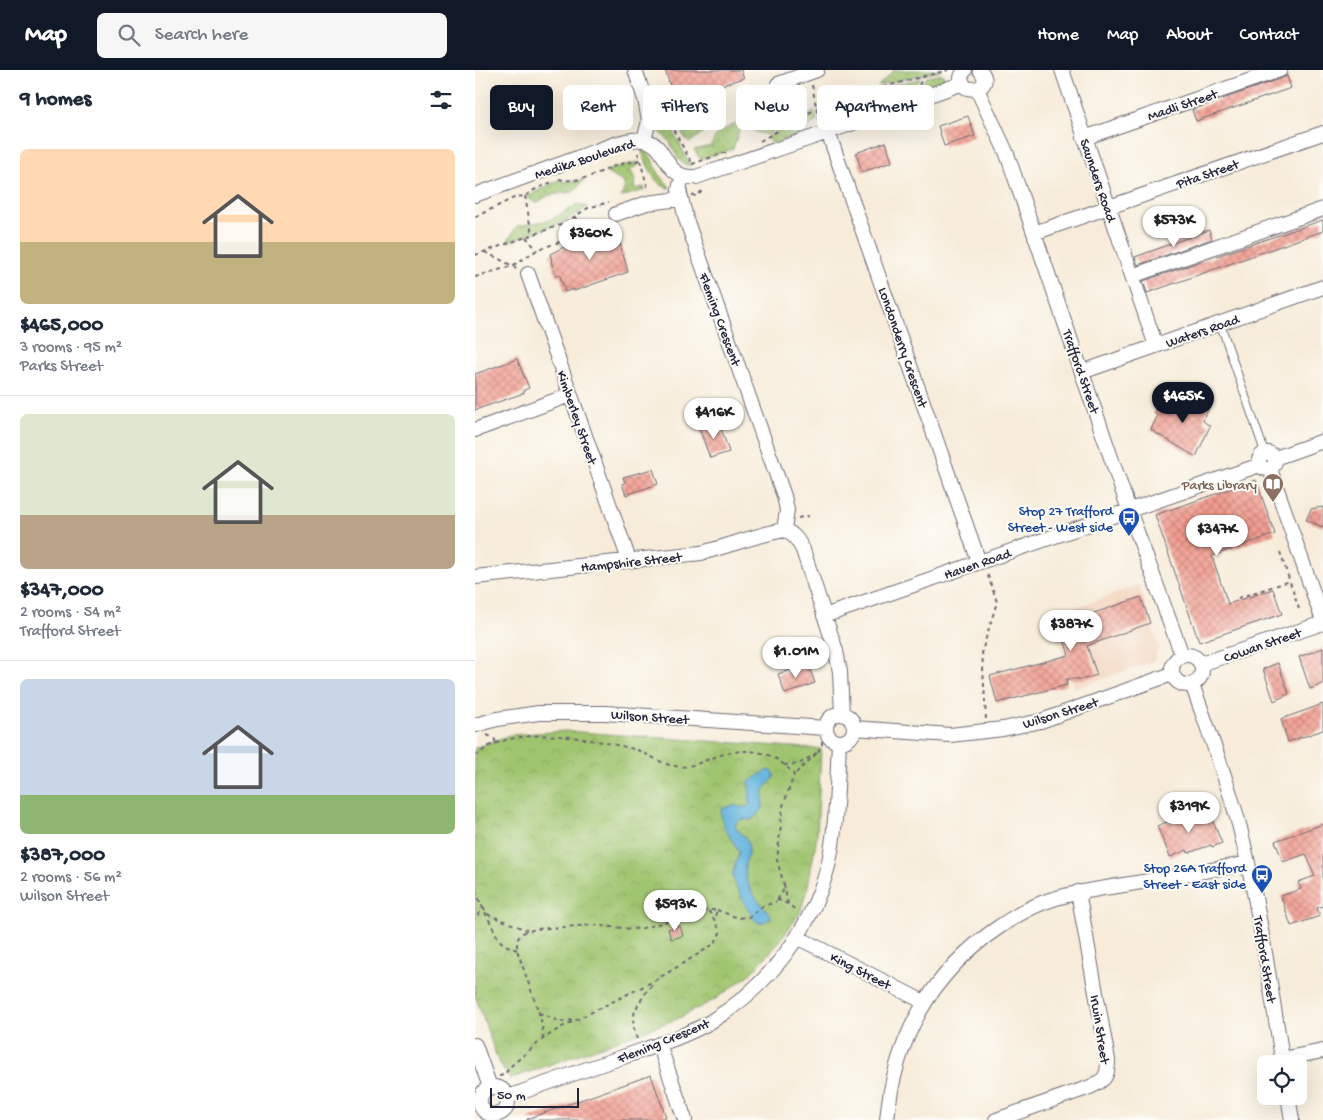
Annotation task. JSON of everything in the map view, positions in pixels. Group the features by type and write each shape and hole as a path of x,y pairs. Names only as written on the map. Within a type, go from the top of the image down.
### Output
{"street":[{"path":"635,70 643,93"},
{"path":"682,176 696,177 828,132 964,77 971,90 977,89 984,82 984,74 980,70"},
{"name":"Saunders Road","path":"1062,70 1156,346"},
{"name":"Madli Street","path":"1084,138 1280,70"},
{"path":"778,84 809,74"},
{"name":"Trafford Street","path":"977,89 1007,154 1129,510 1182,655"},
{"path":"644,140 646,130"},
{"name":"Londonderry Crescent","path":"828,132 981,562"},
{"name":"Pita Street","path":"1035,233 1323,134"},
{"name":"Medika Boulevard","path":"475,195 605,148 635,140 644,140 657,147 670,168 682,176"},
{"name":"Fleming Crescent","path":"682,176 679,190 686,219 784,496 787,510 784,530"},
{"path":"613,213 647,203 680,199"},
{"path":"1133,276 1323,210"},
{"name":"Kimberley Street","path":"523,275 571,395 629,560"},
{"name":"Waters Road","path":"1082,372 1323,287"},
{"path":"475,430 571,395"},
{"name":"Haven Road","path":"824,616 1323,441"},
{"path":"1268,461 1323,622"},
{"path":"784,530 791,533 797,539 803,550 836,651 840,672 842,714"},
{"name":"Hampshire Street","path":"475,577 701,553 784,530"},
{"name":"Cowan Street","path":"1201,664 1323,622"},
{"path":"1182,655 1191,655 1199,660 1201,664 1200,678 1192,684 1187,685 1178,682 1172,674 1172,665 1182,655"},
{"name":"Wilson Street","path":"854,728 950,736 986,731 1041,721 1172,674"},
{"name":"Trafford Street","path":"1192,684 1223,770 1248,864 1282,1055"},
{"name":"Wilson Street","path":"477,728 497,719 539,713 605,713 824,732"},
{"path":"837,714 842,714 850,717 854,728 848,740 839,742 831,739 824,732 829,719 837,714"},
{"name":"Fleming Crescent","path":"508,1097 641,1051 709,1023 735,1005 763,980 789,950 809,918 820,892 828,865 833,833 839,742"},
{"path":"887,1120 889,1098 897,1062 909,1031 924,1002 945,975 988,934 1019,913 1049,900 1078,892 1248,864"},
{"name":"Irwin Street","path":"996,1120 1090,1088 1102,1081 1108,1073 1108,1060 1078,892"},
{"name":"King Street","path":"797,937 924,1002"},
{"path":"659,1044 685,1120"},
{"path":"475,1045 488,1084 480,1097 478,1105 487,1113 500,1117 507,1107 508,1097 501,1088 488,1084"},
{"path":"1307,1055 1323,1051"},
{"path":"1290,1105 1292,1120"}],"lane":[{"path":"1220,324 1268,461"}],"path":[{"path":"891,85 948,70"},
{"path":"755,143 817,109 809,74"},
{"path":"673,130 692,163"},
{"path":"701,160 728,151"},
{"path":"475,217 559,179 565,181 587,178 614,166 638,160 649,191"},
{"path":"525,196 532,235"},
{"path":"475,255 563,224 588,208 613,213"},
{"path":"475,277 512,266 537,250 581,234 613,213"},
{"path":"575,217 581,234"},
{"path":"527,237 537,250"},
{"path":"485,252 515,267 523,275"},
{"path":"795,519 809,516"},
{"path":"1280,552 1300,612"},
{"path":"981,562 997,602 982,651 986,731"},
{"path":"1237,598 1289,581"},
{"path":"477,728 494,738 496,743"},
{"path":"788,904 777,860 783,806 794,775 818,752 822,745 824,732"},
{"path":"475,756 488,746 496,743 524,737 566,736 637,750 675,766 688,766 731,752 759,751 772,756 794,775"},
{"path":"784,765 799,764 818,752"},
{"path":"776,902 783,891 784,885"},
{"path":"475,891 499,940 517,950"},
{"path":"483,908 489,915 527,930 592,925 633,929 643,928 708,910 717,910 737,918 749,917 763,906 779,900 809,918"},
{"path":"475,919 483,908"},
{"path":"488,1084 504,1075 512,1065 543,1039 576,1019 654,981 713,944 720,933 708,910"},
{"path":"714,920 717,910"},
{"path":"527,930 519,935 517,950 539,1013 543,1039"},
{"path":"641,1051 632,1025 632,1019 634,1012 654,981"},
{"path":"539,1013 561,1022 576,1019"}],"shaded area":[{"path":"1139,585 1159,647 1154,661 1075,688 1049,617"}],"green space":[{"path":"894,70 941,70 941,71 879,85"},
{"path":"943,74 945,79 934,85 920,85 927,77"},
{"path":"921,78 916,85 895,85"},
{"path":"815,111 817,121 810,125 808,131 772,144 767,137 780,130 807,130 807,115"},
{"path":"736,124 736,130 739,130 733,149 700,159 694,150 711,146 716,135"},
{"path":"673,130 691,166 684,164 678,159 670,142 659,131"},
{"path":"680,130 707,130 689,143"},
{"path":"752,130 775,130 766,135"},
{"path":"641,150 648,153 659,174 670,188 664,187 655,179"},
{"path":"638,162 638,166 630,169 635,179 634,189 644,187 645,190 621,197 625,187 623,182 605,172"},
{"path":"559,180 565,182 584,180 573,192 549,195 536,203 526,197"},
{"path":"578,204 588,207 563,222 507,242 517,226 550,220"},
{"path":"565,731 821,749 817,836 808,886 800,913 777,945 748,976 714,1000 677,1019 510,1079 498,1061 475,995 475,748 510,735"}],"water":[{"path":"770,770 774,773 774,778 764,792 763,809 751,820 741,819 735,824 737,830 748,843 745,873 749,887 770,914 771,918 760,923 750,914 734,880 733,871 739,852 727,831 721,814 722,809 733,805 745,808 750,804 749,782"}],"building":[{"path":"665,70 741,70 744,78 722,85 670,85"},
{"path":"1287,76 1291,88 1196,121 1192,110"},
{"path":"968,116 975,136 944,146 938,126"},
{"path":"886,142 892,162 862,172 856,153"},
{"path":"1323,220 1323,231 1147,293 1143,281"},
{"path":"616,229 628,272 574,291 573,289 565,292 560,275 556,276 550,254 578,240"},
{"path":"1209,230 1212,239 1138,265 1135,257"},
{"path":"517,359 529,388 524,390 524,393 475,410 475,374"},
{"path":"1185,394 1210,405 1203,421 1210,426 1196,457 1151,430 1157,416 1154,413 1158,405 1165,409 1182,401"},
{"path":"719,422 729,452 710,458 699,428"},
{"path":"653,469 658,484 626,495 622,484 625,483 623,477"},
{"path":"1256,480 1275,534 1212,556 1228,604 1273,589 1282,614 1199,642 1155,515"},
{"path":"1323,507 1323,527 1306,520 1311,509"},
{"path":"1141,597 1150,623 1087,646 1097,675 1084,679 1066,679 1067,685 997,703 990,676 1069,655 1059,625"},
{"path":"1323,648 1323,684 1310,689 1299,657"},
{"path":"1278,663 1289,694 1274,701 1263,669"},
{"path":"808,664 815,683 785,694 778,674"},
{"path":"1323,704 1323,730 1288,742 1281,719"},
{"path":"1209,812 1222,843 1188,853 1187,850 1170,857 1157,826 1172,820 1173,823 1190,816 1191,819"},
{"path":"1323,824 1323,906 1317,908 1320,916 1291,926 1281,896 1301,889 1298,882 1315,876 1306,854 1283,862 1275,841"},
{"path":"680,926 683,936 671,939 668,929"},
{"path":"651,1075 666,1117 657,1120 527,1120 527,1119"}],"place":[{"name":"Parks Library","path":"1273,503"},
{"name":"Stop 27 Trafford Street - West side","path":"1129,537"},
{"name":"Stop 26A Trafford Street - East side","path":"1262,894"}]}
